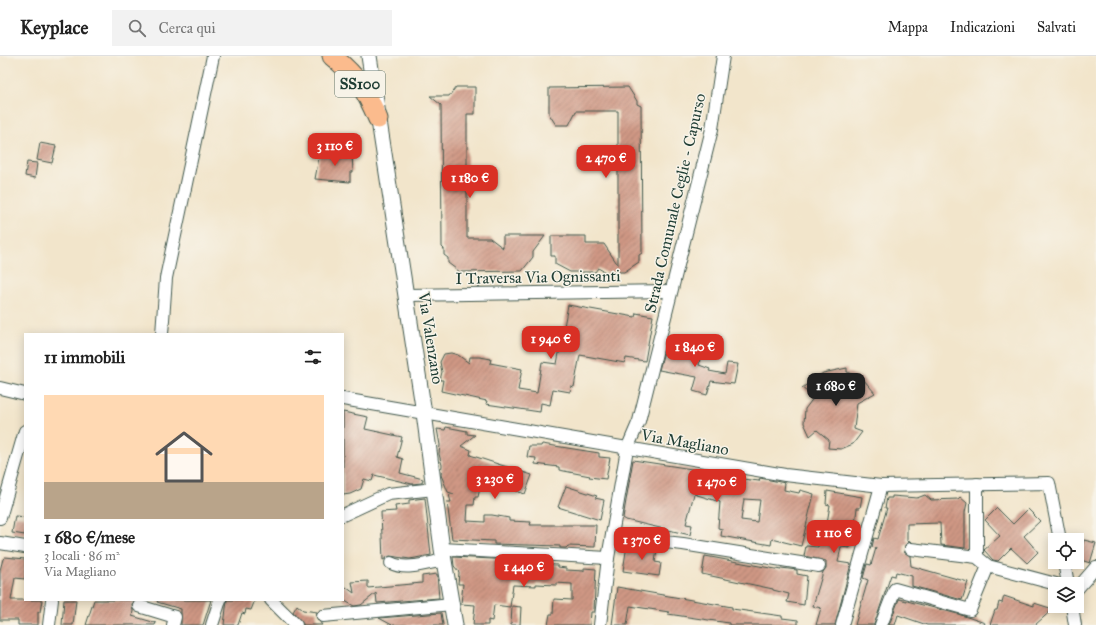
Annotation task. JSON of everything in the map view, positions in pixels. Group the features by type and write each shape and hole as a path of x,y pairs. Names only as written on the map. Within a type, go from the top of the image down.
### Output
{"highway":[{"name":"SS100","path":"332,56 353,74 365,90 378,119"}],"street":[{"path":"162,333 166,278 213,56"},
{"name":"Via Valenzano","path":"369,56 407,295 443,555 456,625"},
{"name":"Strada Comunale Ceglie - Capurso","path":"600,625 608,558 627,449 639,421 670,291 712,129 723,56"},
{"name":"I Traversa Via Ognissanti","path":"407,295 670,291"},
{"path":"0,388 24,394"},
{"name":"Via Magliano","path":"344,399 785,475 880,486 1049,483 1059,533"},
{"path":"0,518 24,434"},
{"path":"977,484 977,557"},
{"path":"842,625 880,486"},
{"path":"344,514 388,494 434,489"},
{"path":"612,536 683,544 819,566"},
{"path":"0,544 24,547"},
{"path":"911,549 977,557 988,566 1048,582"},
{"path":"391,563 397,566 413,566 443,555 608,558"},
{"path":"881,625 895,590 970,610 988,566"},
{"path":"1084,581 1096,567"},
{"path":"49,625 52,601"},
{"path":"212,625 220,601"},
{"path":"272,601 292,623"},
{"path":"323,616 452,604"},
{"path":"138,606 175,617 173,625"},
{"path":"1073,613 1075,625"}],"building":[{"path":"456,87 475,87 475,114 467,114 467,238 490,238 503,248 503,236 545,236 533,252 533,257 522,271 460,272 448,263 448,258 444,255 444,249 442,247 441,105 430,96 449,96"},
{"path":"628,87 637,101 637,104 641,106 642,253 639,255 639,262 624,272 605,272 598,268 595,272 570,272 555,264 555,256 551,256 551,236 586,236 586,244 604,244 618,265 618,111 576,111 569,125 556,125 549,114 549,88"},
{"path":"40,143 56,146 52,163 37,160"},
{"path":"320,152 352,154 353,172 350,172 350,182 315,179"},
{"path":"27,162 37,163 35,178 25,176"},
{"path":"568,305 635,317 636,313 653,316 645,361 626,358 625,363 580,355 574,387 571,386 570,392 553,389 550,405 541,403 540,412 486,404 487,401 441,391 443,380 440,380 442,372 440,362 444,354 451,353 458,355 469,363 470,357 480,357 491,359 490,363 522,369 518,390 537,393 542,362 557,364"},
{"path":"666,344 701,350 699,365 710,369 709,371 725,374 727,363 738,364 734,384 711,381 707,395 693,391 697,377 659,370"},
{"path":"847,368 847,372 863,379 875,393 857,403 854,429 862,432 853,444 841,449 828,448 829,440 817,430 810,436 804,423 805,409 814,397 802,388 823,373"},
{"path":"344,412 368,417 365,429 402,437 397,457 403,459 400,473 423,479 422,483 412,484 374,475 372,481 364,479 361,489 344,495"},
{"path":"446,427 467,431 467,434 475,435 461,446 471,450 470,455 532,475 525,494 498,485 497,488 481,483 478,497 475,497 474,505 468,505 467,521 485,522 485,515 492,515 509,518 509,521 531,522 530,525 596,525 595,547 568,546 566,548 560,548 560,546 494,544 494,541 452,539 447,502 451,502 449,495 454,494 448,492 441,475 442,465 439,454 440,445 437,429 445,430"},
{"path":"542,444 599,453 599,457 610,458 606,479 589,477 590,476 559,470 559,467 535,464 536,458 527,457 529,446 541,446"},
{"path":"633,460 692,469 726,477 759,481 760,478 785,483 784,490 799,493 800,490 814,494 801,546 772,539 771,545 721,536 722,529 718,528 720,502 694,494 686,524 692,525 690,535 626,520 623,518","holes":["744,499 760,500 757,522 741,520"]},
{"path":"566,486 597,496 595,498 604,500 600,520 558,507"},
{"path":"827,491 862,497 860,508 857,508 852,546 850,545 850,548 841,547 838,562 851,564 835,625 816,625 821,608 813,606 823,572 826,568 826,561 804,556 806,546 818,547 821,527 823,527 824,523 827,523 830,505 826,504"},
{"path":"925,495 931,500 958,499 960,497 967,503 965,512 965,548 941,545 940,523 907,524 907,541 910,542 905,545 904,552 910,556 911,566 968,582 962,600 912,586 912,576 896,572 895,576 891,575 874,625 855,625 868,580 863,578 867,564 871,565 876,548 872,547 874,538 878,539 887,508 885,508 887,498 892,498 892,496 917,498"},
{"path":"425,498 431,555 410,559 390,556 383,560 381,512 396,511 395,506 409,504 409,500"},
{"path":"997,508 1013,524 1028,509 1040,521 1024,536 1038,552 1027,563 1011,548 998,561 993,560 984,550 1000,536 985,520"},
{"path":"15,516 24,517 24,535 12,533"},
{"path":"1084,540 1096,543 1090,563 1084,561"},
{"path":"627,545 657,549 655,562 661,563 659,576 623,571"},
{"path":"705,556 781,570 781,568 797,570 797,574 807,576 804,605 787,602 789,594 773,589 702,574"},
{"path":"5,557 24,559 24,579 15,578 11,600 42,601 40,612 38,612 38,625 18,625 18,620 0,620 0,570"},
{"path":"453,557 533,561 533,564 558,565 558,567 566,568 566,570 584,571 584,568 596,569 594,612 591,612 590,625 548,625 550,614 553,614 554,599 572,600 572,584 556,583 556,585 536,584 536,586 513,585 510,607 494,605 492,621 488,620 488,625 473,625 475,605 461,604 463,584 458,584 459,572 454,566"},
{"path":"437,574 439,598 377,603 376,593 361,605 354,606 344,601 344,586 354,593 352,582 368,581 368,588 422,583 422,576"},
{"path":"617,587 732,607 732,609 782,616 782,618 798,620 798,625 729,625 729,623 668,614 669,612 630,606 627,625 612,625"},
{"path":"1004,596 1034,606 1034,603 1048,607 1048,613 1035,625 990,625 999,602 1002,603"},
{"path":"899,599 958,614 985,623 984,625 927,625 898,615 895,625 889,625"},
{"path":"64,601 76,601 73,625 62,625"},
{"path":"94,601 134,601 132,604 132,616 156,623 155,625 86,625"},
{"path":"211,601 203,625 181,625 181,609 157,602"},
{"path":"227,601 255,601 251,610 246,609 245,614 242,613 238,625 224,625"},
{"path":"297,605 303,610 317,612 316,617 322,625 304,625 293,612"},
{"path":"512,606 521,607 520,625 511,625"},
{"path":"441,613 443,625 392,625 379,618"}]}
